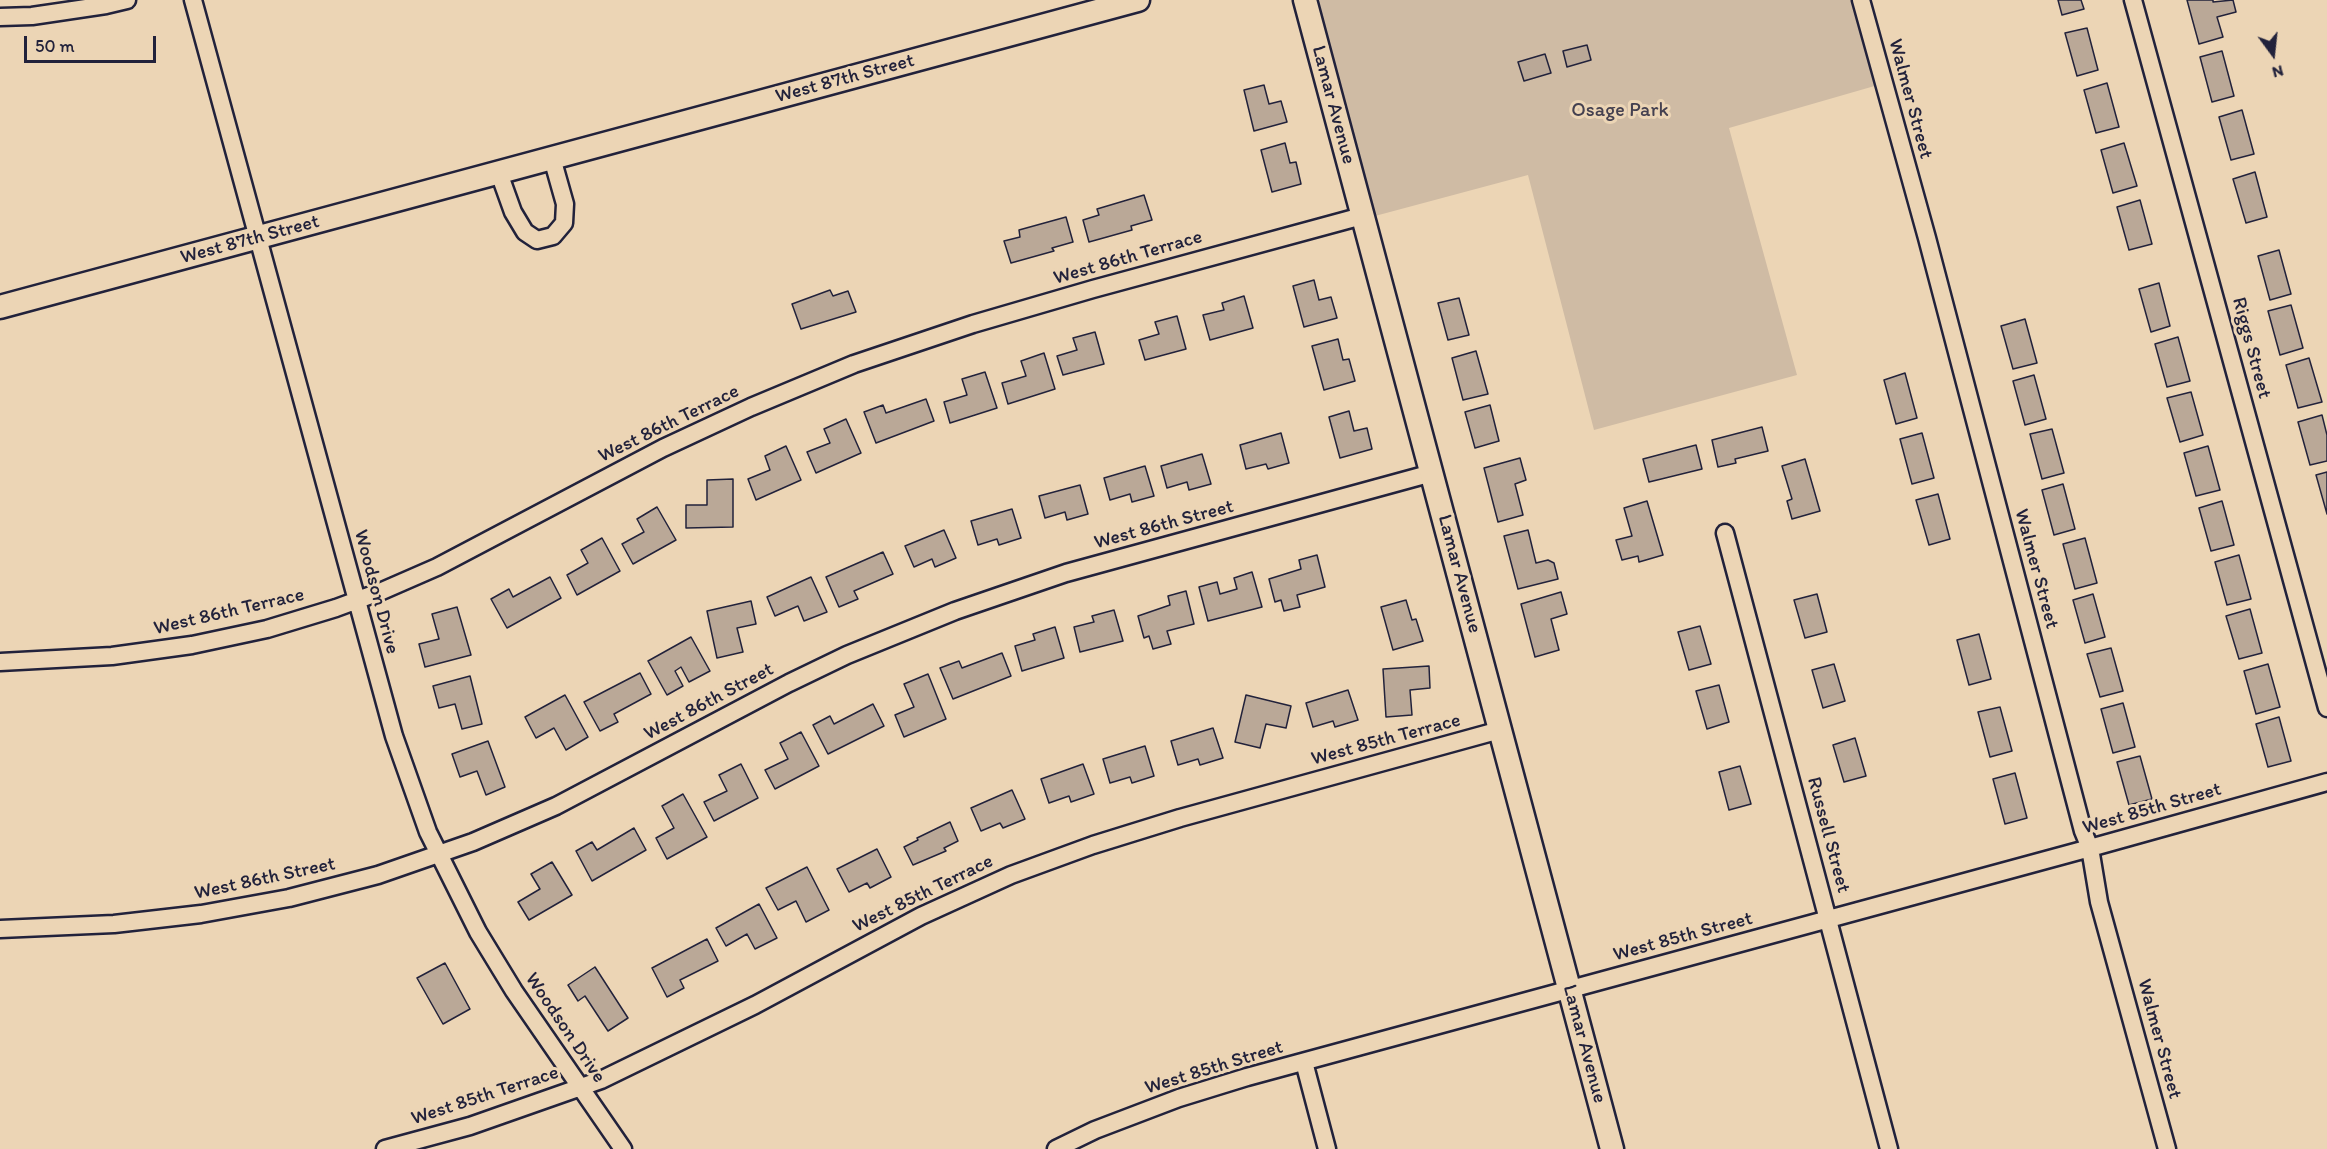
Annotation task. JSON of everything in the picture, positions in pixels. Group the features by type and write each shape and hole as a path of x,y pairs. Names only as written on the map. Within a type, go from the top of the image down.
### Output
{"street":[{"path":"0,17 32,16 127,0"},
{"name":"Woodson Drive","path":"193,0 394,735 428,832 490,952 514,991 623,1149"},
{"name":"West 87th Street","path":"0,307 1138,0"},
{"name":"Lamar Avenue","path":"1305,0 1612,1149"},
{"name":"Walmer Street","path":"1861,0 1927,238 2083,831 2090,848 2099,902 2167,1149"},
{"name":"Riggs Street","path":"2133,0 2327,708"},
{"path":"500,172 513,212 525,232 537,240 553,236 564,223 565,204 552,158"},
{"name":"West 86th Terrace","path":"0,662 112,656 192,645 267,629 356,600 437,567 663,448 751,407 854,364 973,324 1093,289 1362,216"},
{"name":"West 86th Street","path":"0,929 114,924 201,914 289,898 341,885 473,842 556,806 789,682 956,611 1066,573 1432,473"},
{"name":"Russell Street","path":"1725,533 1889,1149"},
{"name":"West 85th Terrace","path":"385,1149 470,1126 601,1080 718,1023 921,915 1011,875 1093,845 1180,818 1500,730"},
{"name":"West 85th Street","path":"1056,1149 1095,1130 1179,1098 2327,782"},
{"path":"1304,1062 1327,1149"}],"green space":[{"name":"Osage Park","path":"1316,0 1854,0 1878,85 1729,128 1797,375 1594,430 1528,175 1375,216"}],"building":[{"path":"2058,0 2081,0 2084,9 2062,15"},
{"path":"2187,0 2213,0 2213,2 2233,0 2236,12 2217,17 2223,37 2199,44"},
{"path":"2087,28 2098,70 2077,76 2065,33"},
{"path":"1587,45 1591,60 1567,67 1563,51"},
{"path":"2222,51 2234,96 2212,102 2200,57"},
{"path":"1545,54 1551,73 1524,81 1518,62"},
{"path":"2107,83 2119,127 2096,133 2084,90"},
{"path":"1264,85 1269,104 1281,101 1287,122 1254,131 1244,90"},
{"path":"2242,110 2254,154 2231,160 2219,117"},
{"path":"1285,143 1290,163 1296,162 1301,184 1272,192 1261,150"},
{"path":"2124,143 2137,186 2113,193 2101,150"},
{"path":"2255,172 2267,217 2246,223 2233,179"},
{"path":"1144,195 1152,220 1131,226 1132,230 1089,242 1083,220 1099,215 1097,209"},
{"path":"2140,200 2152,244 2129,250 2117,207"},
{"path":"1066,217 1073,242 1052,248 1054,251 1011,263 1004,241 1020,237 1019,230"},
{"path":"2279,250 2291,294 2270,300 2258,256"},
{"path":"1314,280 1319,300 1331,297 1337,318 1304,327 1293,286"},
{"path":"2159,283 2170,326 2151,332 2139,289"},
{"path":"830,290 833,296 848,291 856,312 801,329 792,304"},
{"path":"1244,296 1253,328 1210,340 1203,315 1224,310 1222,303"},
{"path":"1459,298 1469,335 1448,340 1438,303"},
{"path":"2291,305 2303,348 2280,355 2268,311"},
{"path":"1177,316 1186,349 1145,360 1139,340 1159,334 1155,322"},
{"path":"2025,319 2037,363 2013,369 2001,326"},
{"path":"1095,332 1104,364 1063,375 1057,356 1077,350 1073,338"},
{"path":"2178,337 2190,381 2167,387 2155,344"},
{"path":"1338,339 1343,360 1349,359 1355,381 1324,390 1312,346"},
{"path":"1476,351 1488,394 1463,400 1452,358"},
{"path":"1044,353 1055,389 1008,404 1002,383 1026,376 1021,361"},
{"path":"2309,358 2322,402 2298,408 2286,365"},
{"path":"985,372 997,408 950,423 944,402 967,395 962,379"},
{"path":"1905,373 1917,418 1896,424 1884,380"},
{"path":"2034,375 2046,419 2025,425 2013,381"},
{"path":"2191,392 2203,435 2180,442 2167,398"},
{"path":"926,399 934,421 876,443 864,412 883,405 886,413"},
{"path":"1490,405 1499,441 1475,448 1465,412"},
{"path":"1349,411 1354,431 1367,428 1372,449 1340,458 1329,417"},
{"path":"2322,415 2327,435 2327,461 2310,465 2298,422"},
{"path":"846,419 861,453 816,473 807,452 830,443 824,429"},
{"path":"1762,427 1768,451 1735,459 1736,463 1718,467 1712,440"},
{"path":"2052,429 2064,473 2042,479 2030,434"},
{"path":"1281,433 1289,463 1268,469 1266,464 1246,469 1240,445"},
{"path":"1922,433 1934,478 1912,484 1900,439"},
{"path":"1696,445 1702,469 1649,482 1643,459"},
{"path":"786,446 801,480 756,500 748,479 770,470 765,456"},
{"path":"2208,446 2220,490 2196,496 2184,453"},
{"path":"1202,454 1211,484 1189,490 1187,482 1167,488 1161,466"},
{"path":"1520,458 1526,480 1515,484 1523,515 1498,522 1484,468"},
{"path":"1805,459 1820,511 1792,519 1787,501 1792,499 1782,466"},
{"path":"1145,466 1154,496 1132,502 1130,494 1110,500 1104,478"},
{"path":"2327,472 2327,514 2316,475"},
{"path":"733,479 733,527 686,528 686,505 707,505 707,480"},
{"path":"2063,484 2075,529 2054,535 2042,490"},
{"path":"1080,485 1088,514 1067,520 1065,512 1045,518 1039,496"},
{"path":"1938,494 1950,539 1929,545 1916,500"},
{"path":"1647,501 1663,555 1639,562 1638,556 1622,560 1616,540 1632,536 1624,508"},
{"path":"2222,501 2234,545 2211,551 2199,508"},
{"path":"657,507 676,540 633,564 622,544 644,532 637,519"},
{"path":"1012,509 1021,538 999,545 997,539 978,545 971,521"},
{"path":"944,530 956,558 935,567 932,559 914,567 905,546"},
{"path":"1528,530 1536,563 1548,560 1554,563 1558,579 1518,589 1504,536"},
{"path":"602,538 620,571 577,595 567,575 588,563 581,550"},
{"path":"2085,538 2097,583 2075,589 2063,544"},
{"path":"883,552 893,574 854,591 858,599 839,607 826,577"},
{"path":"1317,555 1325,587 1297,595 1300,607 1284,611 1281,600 1275,602 1269,579 1301,569 1299,560"},
{"path":"2239,555 2251,599 2227,605 2215,562"},
{"path":"1252,572 1262,607 1208,621 1199,587 1217,582 1220,594 1237,589 1234,578"},
{"path":"550,577 561,598 507,628 491,599 509,589 513,597"},
{"path":"811,577 827,612 804,621 798,606 775,616 767,597"},
{"path":"1186,591 1194,624 1167,631 1171,644 1153,649 1149,636 1144,638 1138,616 1170,605 1168,596"},
{"path":"1561,592 1567,614 1551,619 1559,650 1535,657 1521,604"},
{"path":"1817,594 1827,632 1805,638 1794,600"},
{"path":"2093,594 2105,637 2085,643 2073,600"},
{"path":"1406,600 1412,620 1416,619 1423,641 1393,650 1381,607"},
{"path":"751,601 756,624 737,628 743,652 717,658 707,611"},
{"path":"457,607 471,655 425,667 419,644 439,639 432,614"},
{"path":"2250,609 2262,653 2239,659 2226,616"},
{"path":"1114,610 1123,641 1080,652 1074,627 1094,622 1092,616"},
{"path":"1700,626 1711,664 1689,670 1678,632"},
{"path":"1055,627 1064,658 1022,671 1015,646 1035,640 1033,634"},
{"path":"1979,634 1991,679 1969,685 1957,640"},
{"path":"691,637 710,671 689,682 681,667 675,671 683,686 667,695 648,661"},
{"path":"2111,648 2123,691 2100,697 2087,654"},
{"path":"1002,653 1011,676 953,699 940,668 959,661 962,668"},
{"path":"1834,664 1845,701 1823,708 1812,670"},
{"path":"2268,664 2280,707 2256,714 2244,671"},
{"path":"1429,666 1430,688 1410,690 1412,715 1386,717 1383,669"},
{"path":"640,673 651,694 614,714 618,722 600,731 584,702"},
{"path":"928,674 946,719 904,737 895,715 914,707 904,684"},
{"path":"470,676 482,724 462,729 455,704 439,708 433,686"},
{"path":"1719,685 1729,722 1707,729 1696,691"},
{"path":"1348,690 1358,720 1335,727 1333,721 1313,727 1306,703"},
{"path":"565,695 588,737 566,750 554,728 536,738 525,717"},
{"path":"1246,695 1291,706 1286,728 1266,724 1260,748 1235,742"},
{"path":"2123,703 2135,747 2113,753 2101,709"},
{"path":"873,704 884,726 828,754 813,725 830,716 834,724"},
{"path":"2000,707 2012,751 1990,757 1978,712"},
{"path":"2279,717 2291,761 2268,767 2256,724"},
{"path":"1213,728 1223,758 1200,765 1198,759 1178,765 1171,741"},
{"path":"801,732 819,766 775,789 765,770 788,759 780,743"},
{"path":"1855,738 1866,776 1844,782 1833,745"},
{"path":"488,741 505,787 486,795 477,771 460,777 452,754"},
{"path":"1145,746 1154,776 1132,783 1130,777 1110,783 1103,759"},
{"path":"2140,756 2152,799 2129,805 2117,762"},
{"path":"741,764 758,798 714,821 704,802 727,791 719,775"},
{"path":"1083,764 1094,794 1071,802 1069,796 1049,803 1041,779"},
{"path":"1740,766 1751,804 1729,810 1719,772"},
{"path":"2015,773 2027,818 2005,824 1993,779"},
{"path":"1012,790 1025,819 1003,828 1000,823 981,831 971,808"},
{"path":"683,794 707,837 667,859 656,838 674,828 662,806"},
{"path":"950,822 958,841 944,848 946,851 913,865 904,847"},
{"path":"634,828 646,850 592,881 576,851 592,842 597,850"},
{"path":"877,849 891,877 870,888 867,883 849,892 837,869"},
{"path":"552,862 572,895 529,920 518,902 540,889 531,874"},
{"path":"807,867 829,910 806,922 796,901 778,910 766,888"},
{"path":"759,904 777,938 755,949 747,934 726,946 716,928"},
{"path":"707,939 718,961 680,980 684,988 667,997 652,968"},
{"path":"445,963 470,1009 443,1024 417,978"},
{"path":"595,967 628,1018 608,1031 585,996 578,1001 568,985"}]}
